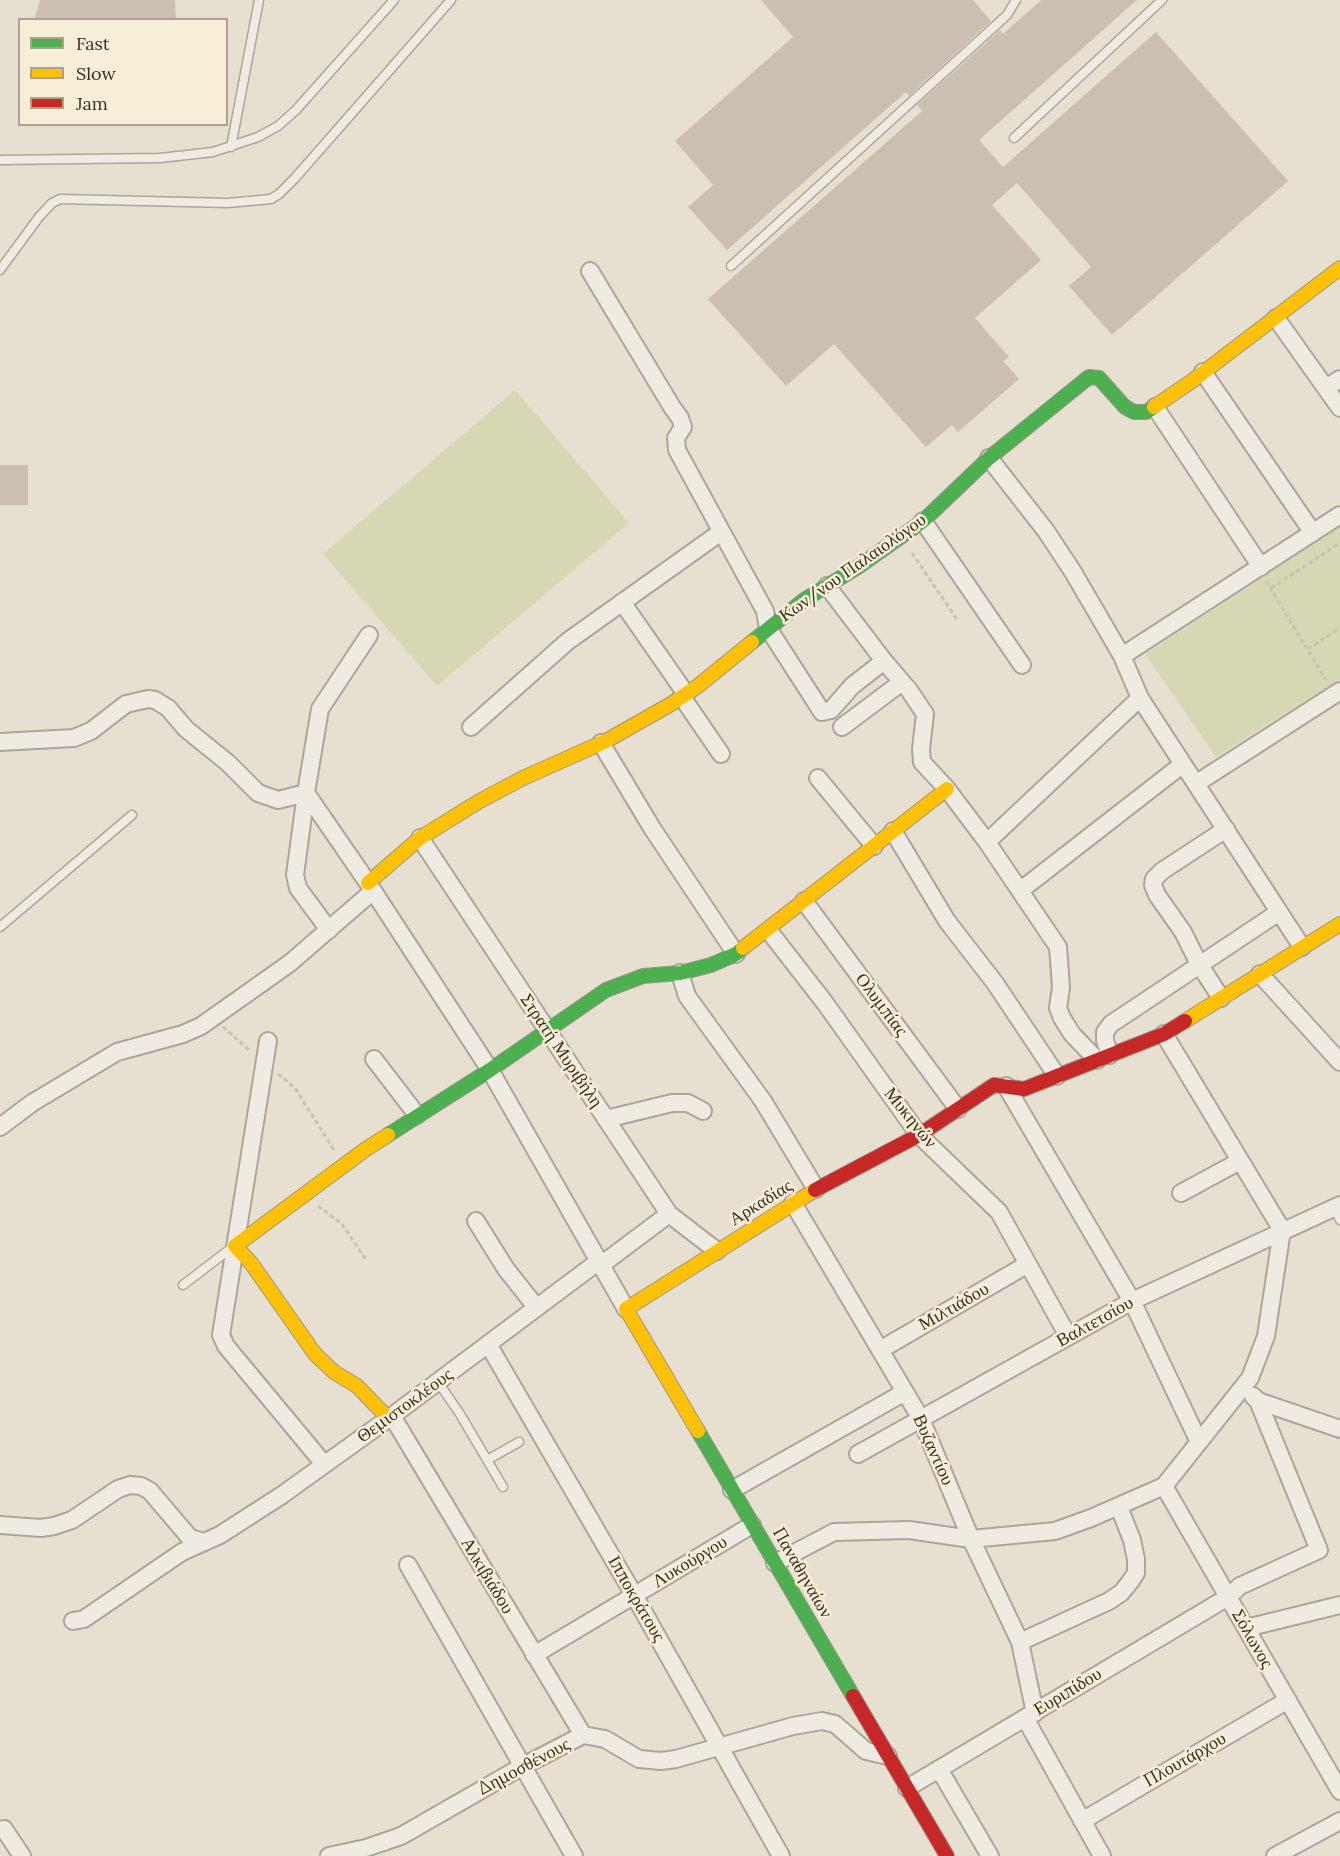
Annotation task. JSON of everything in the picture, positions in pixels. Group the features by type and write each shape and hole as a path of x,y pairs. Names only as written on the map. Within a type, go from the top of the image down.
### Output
{"street":[{"path":"1260,567 1155,407 1340,268"},
{"path":"590,271 680,418 684,427 676,438 677,450 765,611 768,627 822,712 831,710 852,686 884,661"},
{"path":"1276,318 1333,384 1340,408"},
{"path":"1203,372 1313,533"},
{"name":"Κων/νου Παλαιολόγου","path":"0,1127 32,1103 108,1057 126,1049 190,1031 213,1018 290,963 329,930 420,838 496,792 601,743 684,695 714,674 768,627 804,600 858,567 923,521 989,458 1089,377 1099,378 1125,407 1134,412 1146,412 1155,407"},
{"path":"989,458 1033,513 1068,564 1122,656 1140,698 1302,947"},
{"path":"1122,656 1340,515"},
{"path":"923,521 1022,665"},
{"path":"471,727 568,641 721,532"},
{"path":"826,586 925,714 921,749 922,762 947,789 987,842 1058,947 1061,987 1058,1008 1062,1018 1072,1034 1104,1058"},
{"path":"622,602 721,754"},
{"path":"329,930 298,888 295,875 306,793 320,709 369,635"},
{"path":"842,727 902,682"},
{"path":"1197,783 1338,693"},
{"path":"987,842 1140,698"},
{"path":"0,742 74,738 91,731 126,704 148,699 155,700 168,708 186,729 228,763 258,793 278,800 306,793"},
{"path":"601,743 652,828 736,954"},
{"path":"1021,890 1183,764"},
{"path":"818,777 874,846"},
{"path":"235,1246 344,1165 417,1115 490,1070 606,990 643,976 680,973 711,965 736,954 947,789"},
{"path":"306,793 371,887 490,1070 626,1309"},
{"path":"1221,998 1153,885 1154,879 1162,871 1226,829"},
{"path":"893,831 947,921 995,983 1057,1076"},
{"name":"Στρατή Μυριβήλη","path":"420,838 669,1214 717,1251"},
{"name":"Ολυμπίας","path":"804,901 958,1109"},
{"path":"1104,1058 1105,1032 1111,1024 1279,912"},
{"name":"Αρκαδίας","path":"626,1309 816,1189 919,1135 994,1086 1024,1089 1164,1034 1340,924"},
{"name":"Μυκηνών","path":"769,930 825,1003 919,1135 999,1212 1068,1336"},
{"path":"680,973 687,996 763,1101 816,1189"},
{"path":"1260,974 1340,1062"},
{"path":"775,1563 834,1532 909,1530 971,1539 1055,1531 1119,1507 1164,1486 1243,1388 1250,1378 1266,1336 1282,1230 1164,1034"},
{"path":"268,1041 221,1327 222,1340 324,1464"},
{"path":"374,1059 417,1115"},
{"path":"1006,1086 1132,1300 1199,1442"},
{"path":"606,1119 672,1102 688,1103 703,1111"},
{"path":"1182,1193 1240,1161"},
{"name":"Βυζαντίου","path":"793,1203 921,1419 971,1539 1020,1642 1030,1716 1102,1856"},
{"name":"Βαλτετσίου","path":"858,1454 1132,1300 1282,1230 1338,1210"},
{"name":"Θεμιστοκλέους","path":"73,1620 84,1619 182,1552 236,1526 390,1418 537,1308 669,1214"},
{"path":"476,1221 506,1269 537,1308"},
{"name":"Αλκιβιάδου","path":"235,1246 251,1263 315,1354 334,1372 357,1386 390,1418 583,1735"},
{"name":"Μιλτιάδου","path":"880,1350 1028,1264"},
{"name":"Παναθηναίων","path":"626,1309 947,1856"},
{"name":"Ιπποκράτους","path":"488,1344 634,1595 781,1856"},
{"path":"1243,1388 1258,1401 1340,1430"},
{"path":"732,1490 905,1392"},
{"name":"Ευριπίδου","path":"907,1788 1228,1597 1240,1586 1319,1550 1258,1401"},
{"path":"0,1525 41,1528 54,1526 72,1520 118,1490 130,1485 141,1486 150,1491 190,1538 204,1542"},
{"name":"Σόλωνος","path":"1164,1486 1340,1791"},
{"path":"1020,1642 1109,1601 1121,1593 1130,1582 1136,1573 1136,1559 1132,1540 1119,1507"},
{"name":"Λυκούργου","path":"534,1655 753,1525"},
{"path":"408,1565 574,1856"},
{"path":"1246,1628 1340,1605"},
{"name":"Πλουτάρχου","path":"1082,1821 1288,1700"},
{"name":"Δημοσθένους","path":"329,1856 366,1848 401,1836 523,1766 583,1735 605,1739 632,1756 653,1761 676,1760 793,1726 820,1721 835,1724 867,1751 888,1755"},
{"path":"939,1769 990,1856"},
{"path":"1275,1856 1294,1852 1340,1821"},
{"path":"0,1830 4,1829 22,1856"}],"lane":[{"path":"231,147 259,0"},
{"path":"0,160 160,158 213,152 258,137 278,126 296,110 394,0"},
{"path":"0,270 39,217 52,202 60,199 228,203 271,199 296,178 451,0"},
{"path":"731,266 1007,15 1016,0"},
{"path":"1014,138 1162,0"},
{"path":"0,927 132,815"},
{"path":"183,1285 235,1246"},
{"path":"438,1382 460,1414 503,1487"},
{"path":"487,1460 519,1442"}],"path":[{"path":"900,537 958,621"},
{"path":"1270,588 1340,543"},
{"path":"1260,567 1270,588 1338,693"},
{"path":"1308,649 1340,628"},
{"path":"296,1088 344,1165"},
{"path":"301,1196 340,1222 366,1260"}],"green space":[{"path":"515,390 629,523 437,686 323,554"},
{"path":"1340,527 1340,679 1216,757 1145,654"}],"building":[{"path":"40,0 175,0 176,18 35,18"},
{"path":"761,0 973,0 991,21 909,96 906,92 727,250 688,207 713,185 675,141 793,37"},
{"path":"1041,0 1137,0 979,140 1003,167 1156,32 1288,181 1112,335 1069,286 1091,267 1017,183 992,205 1041,260 975,318 1009,357 1003,361 1019,379 958,432 952,425 926,447 834,344 786,386 708,299 922,111 917,105 1000,30 1003,34"},
{"path":"0,465 28,465 28,505 0,505"}],"traffic: fast":[{"path":"752,642 804,600 858,567 923,521 989,458 1089,377 1099,378 1125,407 1134,412 1146,412 1154,407"},
{"path":"388,1135 490,1070 606,990 643,976 680,973 711,965 736,954 743,948"},
{"path":"698,1431 853,1696"}],"traffic: slow":[{"path":"1154,407 1192,381 1340,268"},
{"path":"368,883 420,838 478,802 523,778 606,741 671,704 698,686 752,642"},
{"path":"743,948 947,789"},
{"path":"1185,1021 1340,924"},
{"path":"388,1135 235,1246 251,1263 315,1354 334,1372 357,1386 389,1419"},
{"path":"698,1431 626,1309 815,1190"}],"traffic: jam":[{"path":"815,1190 919,1135 994,1085 1024,1089 1164,1034 1185,1021"},
{"path":"853,1696 947,1856"}]}
